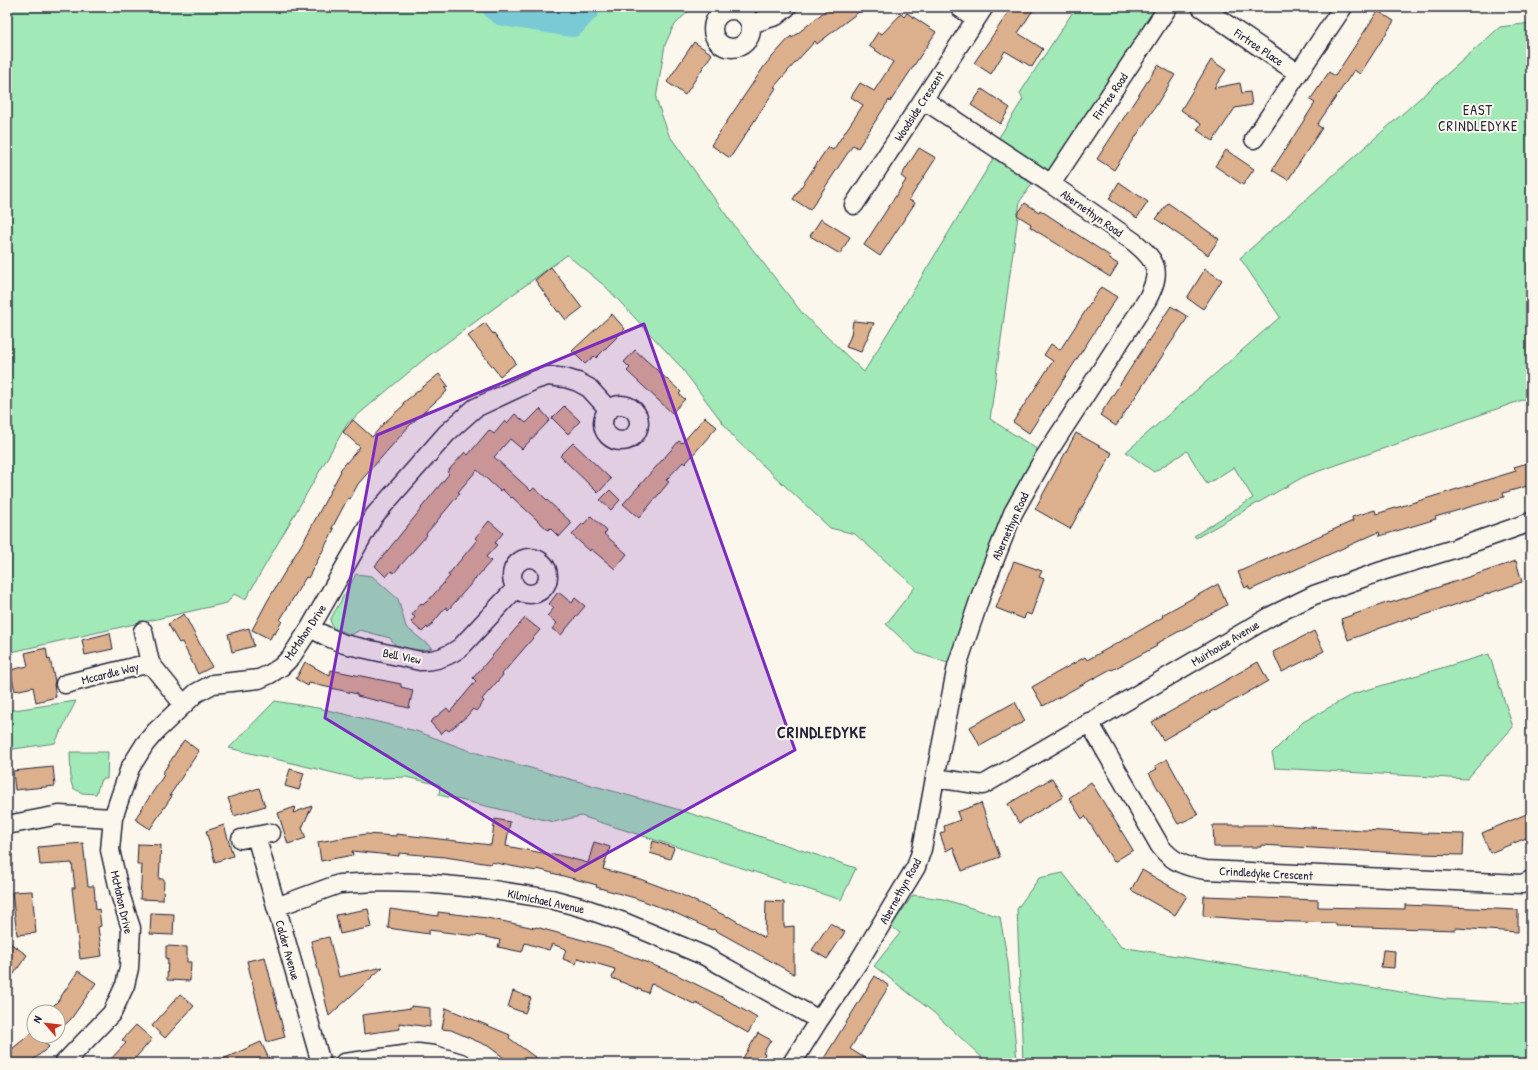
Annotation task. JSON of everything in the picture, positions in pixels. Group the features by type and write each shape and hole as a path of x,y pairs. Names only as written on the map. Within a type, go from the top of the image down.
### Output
{"street":[{"path":"751,24 776,16 787,7"},
{"path":"959,7 980,13"},
{"name":"Firtree Road","path":"1051,184 1168,7"},
{"name":"Firtree Place","path":"1201,7 1298,73"},
{"path":"1254,139 1343,7"},
{"name":"Woodside Crescent","path":"854,205 980,13"},
{"name":"Abernethyn Road","path":"792,1063 859,961 916,867 922,849 957,666 983,589 1013,513 1044,458 1154,287 1156,272 1154,262 1147,253 1134,242 1051,184 924,100"},
{"name":"McMahon Drive","path":"64,1063 112,1013 125,985 129,968 131,928 120,894 110,850 113,818 130,768 145,744 183,704 196,693 213,684 259,679 281,667 291,657 310,628 374,516 447,433 475,408 535,380 548,376 565,378 578,382 589,388 610,410"},
{"name":"Muirhouse Avenue","path":"935,778 983,785 1273,615 1314,595 1531,522"},
{"name":"Bell View","path":"310,628 344,644 420,661 432,661 452,654 461,647 516,588"},
{"path":"143,631 150,664"},
{"name":"Mccardle Way","path":"65,684 150,664 183,704"},
{"name":"Crindledyke Crescent","path":"1089,722 1160,846 1167,855 1179,863 1192,868 1206,870 1528,883"},
{"path":"7,825 59,815 113,818"},
{"name":"Calder Avenue","path":"256,836 321,1063"},
{"name":"Kilmichael Avenue","path":"276,907 339,884 378,882 422,883 487,889 551,899 584,908 626,923 705,956 819,1020"},
{"path":"344,1063 418,1053 434,1055 461,1063"}],"highlighted area":[{"path":"644,324 795,750 575,871 325,718 377,435"}],"green space":[{"path":"7,7 692,7 673,27 665,45 656,99 669,135 729,219 803,314 864,372 998,151 993,147 1023,99 1020,93 1076,7 1168,7 1051,184 1038,176 1020,201 990,419 1046,455 957,666 917,653 886,624 915,587 855,534 830,528 735,439 680,366 606,287 567,255 427,357 347,424 245,600 234,594 227,603 7,653"},
{"path":"1531,23 1531,397 1305,476 1196,538 1194,536 1253,498 1234,467 1207,484 1187,451 1154,472 1126,452 1280,317 1240,258 1500,27"},
{"path":"356,574 372,576 398,599 406,627 432,648 423,650 409,649 395,645 390,638 360,630 351,635 333,628 330,620"},
{"path":"1489,654 1513,727 1467,779 1275,768 1272,753 1303,722 1353,694"},
{"path":"76,701 55,743 7,750 7,711"},
{"path":"275,701 323,709 416,731 470,751 680,810 856,868 841,900 581,816 554,822 439,795 440,785 406,777 359,779 229,748"},
{"path":"70,752 108,752 107,779 101,779 96,794 82,793 73,788 71,782"},
{"path":"1063,873 1121,947 1444,999 1531,1004 1531,1063 1023,1063 1017,909 1039,878"},
{"path":"913,895 943,899 1000,917 1008,963 1017,1060 1016,1063 988,1063 933,1012 874,966 900,933 891,926"}],"building":[{"path":"830,7 865,7 817,44 815,41 795,63 774,87 776,88 730,158 711,145 765,65 791,36 792,38"},
{"path":"1012,7 1035,7 1018,33 1043,49 1032,67 1005,51 991,74 974,63"},
{"path":"1378,11 1394,21 1360,74 1354,70 1317,125 1322,128 1288,180 1272,170 1315,103 1310,100 1329,72 1335,76"},
{"path":"907,13 936,32 858,148 853,145 810,210 793,199 828,147 833,150 863,105 851,97 860,83 874,91 893,62 869,46 878,32 882,34 901,14 904,17"},
{"path":"694,42 712,54 685,95 667,82"},
{"path":"1211,60 1226,70 1214,88 1240,83 1242,93 1250,92 1252,105 1235,108 1213,141 1197,130 1201,124 1181,110"},
{"path":"1158,65 1175,75 1114,170 1097,159"},
{"path":"982,89 1010,108 1000,124 971,105"},
{"path":"919,148 936,158 909,200 915,203 880,256 864,245 906,180 901,176"},
{"path":"1226,150 1254,169 1243,185 1215,166"},
{"path":"1119,182 1148,202 1137,218 1109,199"},
{"path":"1025,203 1039,212 1040,210 1110,256 1108,258 1118,264 1110,277 1030,227 1031,224 1017,215"},
{"path":"1168,203 1219,239 1208,255 1156,219"},
{"path":"821,219 850,237 840,254 810,236"},
{"path":"551,267 582,308 566,320 559,311 558,312 535,280"},
{"path":"1205,269 1222,280 1203,309 1187,298"},
{"path":"1101,287 1117,297 1029,433 1013,422 1053,361 1044,355 1051,344 1060,350"},
{"path":"1171,306 1188,317 1116,426 1100,415"},
{"path":"612,314 625,329 596,358 594,356 585,364 572,351"},
{"path":"853,321 874,323 861,352 846,347 851,335"},
{"path":"485,323 516,363 500,376 468,336"},
{"path":"635,350 681,392 679,394 685,399 672,413 627,371 630,368 624,362"},
{"path":"439,374 448,386 445,388 447,391 410,425 358,484 350,499 348,498 332,528 334,529 322,552 308,578 306,577 280,620 282,621 275,634 273,633 270,639 252,630 307,535 341,471 340,470 360,447 343,432 353,420 372,437 384,423 404,405 403,403"},
{"path":"564,406 580,421 568,434 552,418"},
{"path":"540,409 550,420 522,449 510,439 494,457 531,491 534,488 572,523 559,537 550,528 548,530 502,489 500,491 477,470 458,492 460,493 426,534 427,535 394,573 391,571 386,577 375,566 449,474 447,472 465,452 468,455 489,430 494,434 505,421 507,423 515,414 526,423"},
{"path":"705,417 717,427 685,464 683,462 666,480 669,482 639,518 623,504 679,441 682,443"},
{"path":"1076,433 1112,453 1070,529 1035,509"},
{"path":"573,443 611,479 598,493 560,456"},
{"path":"1531,462 1531,485 1503,493 1504,497 1435,517 1436,519 1380,536 1379,532 1250,590 1248,586 1245,588 1238,572 1353,521 1352,517 1375,510 1376,514 1516,471 1514,467"},
{"path":"610,490 620,500 611,510 600,500"},
{"path":"591,516 607,531 604,534 627,554 615,569 591,549 590,551 572,535"},
{"path":"489,521 503,533 495,543 497,545 486,557 491,561 448,610 446,607 428,629 427,627 422,632 411,622 415,617 412,615 421,603 423,605 427,602 450,576 448,575 477,540 475,538"},
{"path":"1014,561 1042,571 1039,577 1044,579 1031,615 1026,613 1024,619 996,608"},
{"path":"1516,561 1522,582 1412,619 1411,617 1348,640 1341,619"},
{"path":"1218,584 1227,605 1156,644 1157,646 1043,706 1032,687 1085,657 1087,660 1125,639 1163,617 1162,615"},
{"path":"558,592 572,603 575,598 585,606 561,635 552,629 557,623 547,616 554,608 549,604"},
{"path":"184,614 212,667 198,674 182,642 179,643 168,624"},
{"path":"525,618 540,630 482,699 484,701 476,711 473,709 449,731 446,729 441,734 430,722 447,708 450,712 476,681 473,678"},
{"path":"249,628 254,646 232,652 228,634"},
{"path":"1314,631 1324,651 1282,672 1273,652"},
{"path":"110,633 113,649 85,655 82,640"},
{"path":"46,648 48,660 50,659 55,681 54,685 56,697 36,702 33,687 15,691 10,670 28,666 25,653"},
{"path":"305,662 330,676 331,670 401,684 401,687 413,690 409,708 309,683 308,686 296,679"},
{"path":"1258,662 1268,681 1163,740 1152,722"},
{"path":"1015,702 1025,721 980,746 970,727"},
{"path":"184,740 199,751 150,829 135,819 164,775 162,774"},
{"path":"1167,759 1198,815 1178,824 1149,773 1157,769 1155,766"},
{"path":"53,767 55,786 15,790 13,771"},
{"path":"290,769 304,773 299,790 285,786"},
{"path":"1052,778 1063,797 1019,823 1008,804"},
{"path":"1091,782 1133,850 1114,862 1085,816 1082,819 1069,798"},
{"path":"259,788 265,806 234,816 228,798"},
{"path":"981,803 1000,857 962,871 953,847 946,851 940,834 945,831 944,826 960,820 957,812"},
{"path":"312,806 302,828 306,838 288,844 278,813 295,807 293,813"},
{"path":"1531,812 1531,836 1490,853 1482,833"},
{"path":"495,819 510,822 506,846 554,854 588,863 594,842 610,847 603,869 640,879 680,894 728,916 765,938 766,901 784,902 784,927 794,926 794,974 713,929 712,930 671,911 635,898 596,887 597,885 537,869 536,871 491,862 490,864 445,857 399,853 399,856 352,851 353,855 321,861 318,842 366,834 396,836 396,834 491,845"},
{"path":"224,825 233,856 215,862 206,831"},
{"path":"1213,825 1273,825 1464,834 1463,855 1418,854 1261,845 1261,847 1214,847"},
{"path":"653,841 674,848 670,859 650,853"},
{"path":"83,843 88,886 94,886 96,910 99,909 101,926 98,927 102,956 80,959 72,888 75,888 72,863 40,865 38,847"},
{"path":"138,844 161,845 159,879 164,879 163,900 140,899 142,865 137,865"},
{"path":"1142,870 1187,896 1175,915 1131,890"},
{"path":"32,891 36,933 17,935 12,892"},
{"path":"1204,896 1318,900 1318,907 1405,909 1405,905 1518,910 1518,932 1456,928 1456,930 1336,926 1336,923 1266,921 1203,916"},
{"path":"368,909 372,927 340,934 336,915"},
{"path":"390,909 438,916 438,912 487,918 536,927 608,947 673,973 722,997 757,1018 748,1033 696,1003 696,1005 653,984 651,984 648,993 612,978 615,969 578,958 576,964 563,959 566,949 552,944 549,950 525,943 522,952 498,947 500,940 476,935 429,930 429,934 388,928"},
{"path":"151,913 174,914 173,935 150,934"},
{"path":"830,923 845,932 827,959 812,950"},
{"path":"329,937 339,977 383,967 329,1016 311,941"},
{"path":"7,941 27,955 7,984"},
{"path":"166,946 187,947 187,962 191,962 190,981 167,980 168,959 166,959"},
{"path":"1383,950 1395,951 1394,968 1381,967"},
{"path":"265,957 285,1037 267,1042 247,961"},
{"path":"78,971 96,983 71,1019 66,1024 66,1004 55,1004"},
{"path":"875,976 889,986 850,1049 873,1063 821,1063"},
{"path":"513,991 531,998 525,1013 508,1007"},
{"path":"180,994 194,1006 165,1038 152,1026"},
{"path":"411,1006 430,1008 430,1027 399,1023 400,1029 364,1034 362,1015 411,1008"},
{"path":"446,1008 510,1035 509,1038 543,1063 511,1063 488,1046 451,1030 442,1029"},
{"path":"136,1025 152,1039 131,1063 107,1063 126,1043 122,1040"},
{"path":"758,1033 771,1040 763,1053 765,1054 760,1063 740,1063"},
{"path":"26,1038 26,1044 46,1044 49,1047 29,1063 7,1063 7,1053"},
{"path":"261,1042 269,1059 260,1063 214,1063"}],"waterway":[{"path":"496,7 503,12 572,23 587,7"}],"district":[{"name":"EAST CRINDLEDYKE","path":"1478,118"},
{"name":"CRINDLEDYKE","path":"822,732"}]}
